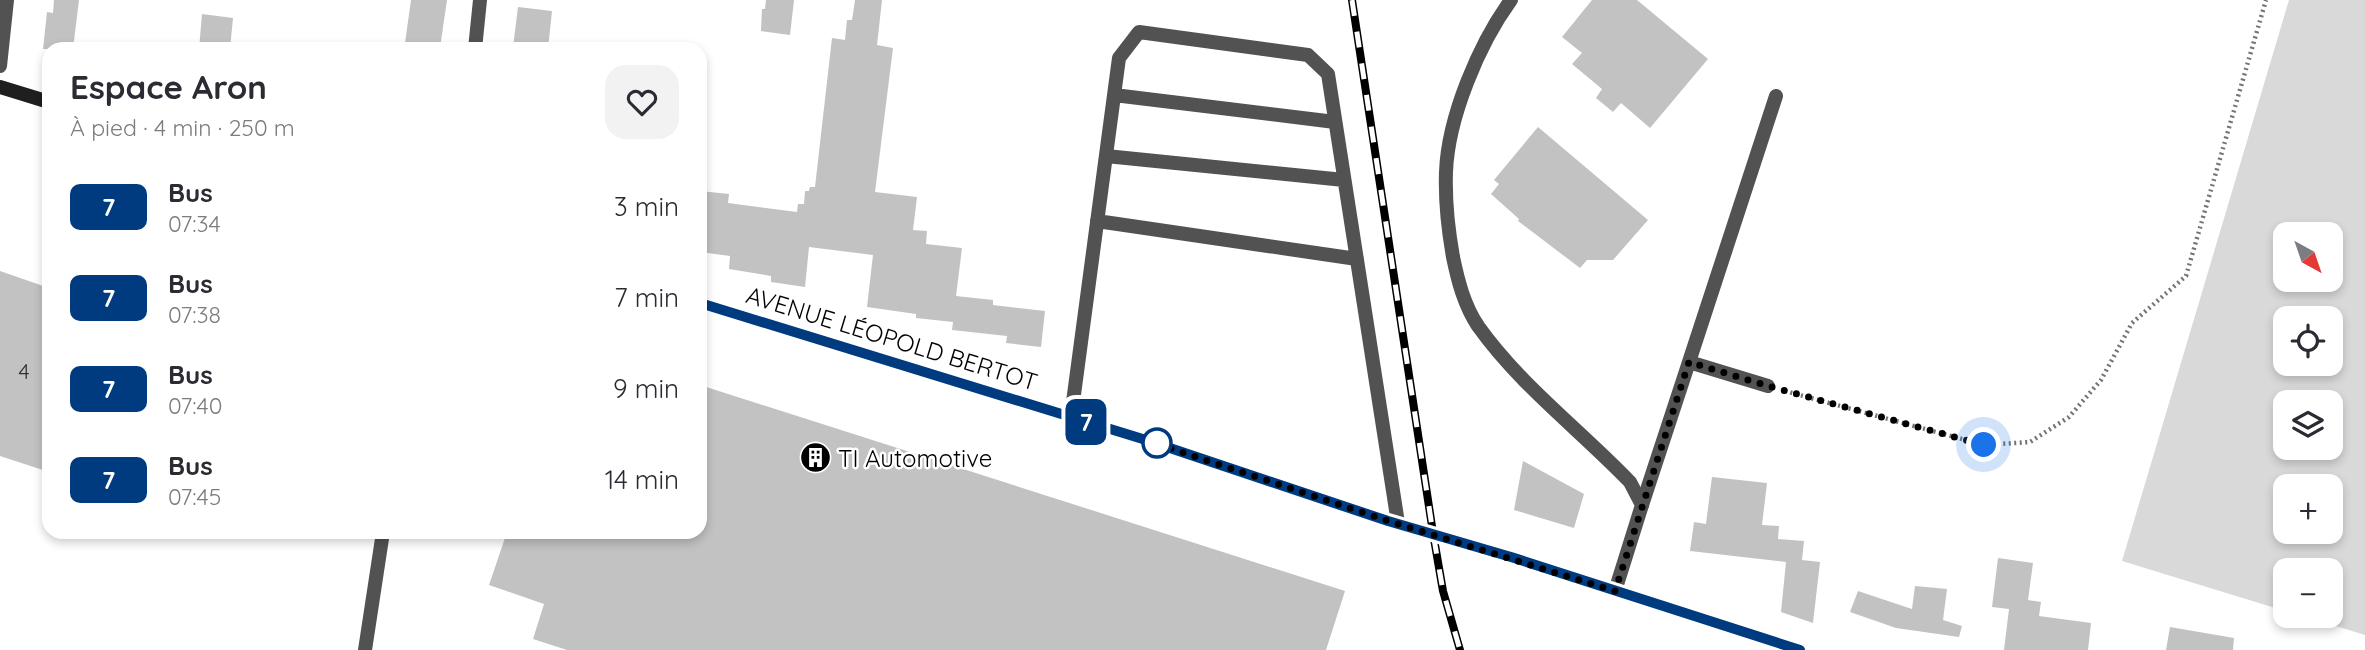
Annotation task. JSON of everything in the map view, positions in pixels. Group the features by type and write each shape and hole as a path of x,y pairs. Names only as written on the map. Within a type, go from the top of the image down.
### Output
{"street":[{"path":"0,66 7,0"},
{"path":"476,42 480,0"},
{"path":"1511,0 1485,44 1468,82 1455,123 1446,169 1446,208 1459,286 1477,323 1502,355 1630,482 1642,505"},
{"path":"1071,417 1119,58 1139,32 1308,55 1328,74 1398,523"},
{"path":"0,87 42,100"},
{"path":"1114,95 1335,122"},
{"path":"1615,591 1776,96"},
{"path":"1106,156 1344,180"},
{"path":"1097,221 1357,259"},
{"name":"AVENUE LÉOPOLD BERTOT","path":"707,305 1071,417 1800,650"},
{"path":"1689,362 1768,386"},
{"path":"365,650 382,539"}],"path":[{"path":"1768,386 1984,445 2031,442 2069,417 2101,380 2132,323 2186,276 2266,0"}],"shaded area":[{"path":"2289,0 2365,0 2365,635 2342,628 2343,558 2273,558 2273,607 2122,561"}],"building":[{"path":"54,0 79,0 74,42 44,42 47,12 53,13"},
{"path":"411,0 447,0 441,42 405,42"},
{"path":"766,0 794,0 790,35 761,31 762,9 765,9"},
{"path":"855,0 882,0 877,45 893,48 875,192 917,197 913,230 927,231 926,244 962,248 956,296 993,300 993,305 1045,311 1041,347 1006,343 1007,336 952,330 953,322 916,318 916,314 867,307 873,255 809,247 805,287 771,282 771,276 729,269 730,256 707,253 707,192 729,194 728,203 797,212 798,204 804,204 805,191 815,187 832,38 845,40 847,20 852,20"},
{"path":"1592,0 1637,0 1708,59 1650,128 1621,103 1613,112 1596,98 1602,89 1572,64 1582,53 1562,37"},
{"path":"518,7 552,11 549,42 514,42"},
{"path":"202,14 233,18 231,42 200,42"},
{"path":"1538,127 1648,220 1613,260 1587,260 1580,268 1518,221 1519,219 1491,194 1499,184 1494,180"},
{"path":"0,271 42,286 42,470 0,456"},
{"name":"TI Automotive","path":"707,387 1345,591 1326,650 567,650 533,639 544,604 489,585 505,539 707,539"},
{"path":"1523,461 1584,494 1574,528 1514,510"},
{"path":"1712,477 1767,483 1762,525 1779,526 1778,539 1804,541 1802,560 1820,562 1813,623 1781,612 1786,562 1690,551 1694,522 1706,524"},
{"path":"1998,558 2033,563 2028,600 2041,602 2039,616 2091,623 2088,650 2004,650 2009,609 1992,607"},
{"path":"1915,586 1947,589 1943,620 1962,626 1959,637 1896,628 1850,612 1858,591 1912,609"},
{"path":"2170,627 2234,638 2233,650 2166,650"}],"railway":[{"path":"1352,0 1433,533 1443,591 1460,650"}],"bus line":[{"name":"7","path":"707,305 1146,440 1388,521 1511,557 1800,650"}],"place":[{"name":"TI Automotive","path":"815,458"}],"route":[{"path":"1157,443 1146,440 1388,521 1615,591 1689,362 1984,445"}]}
